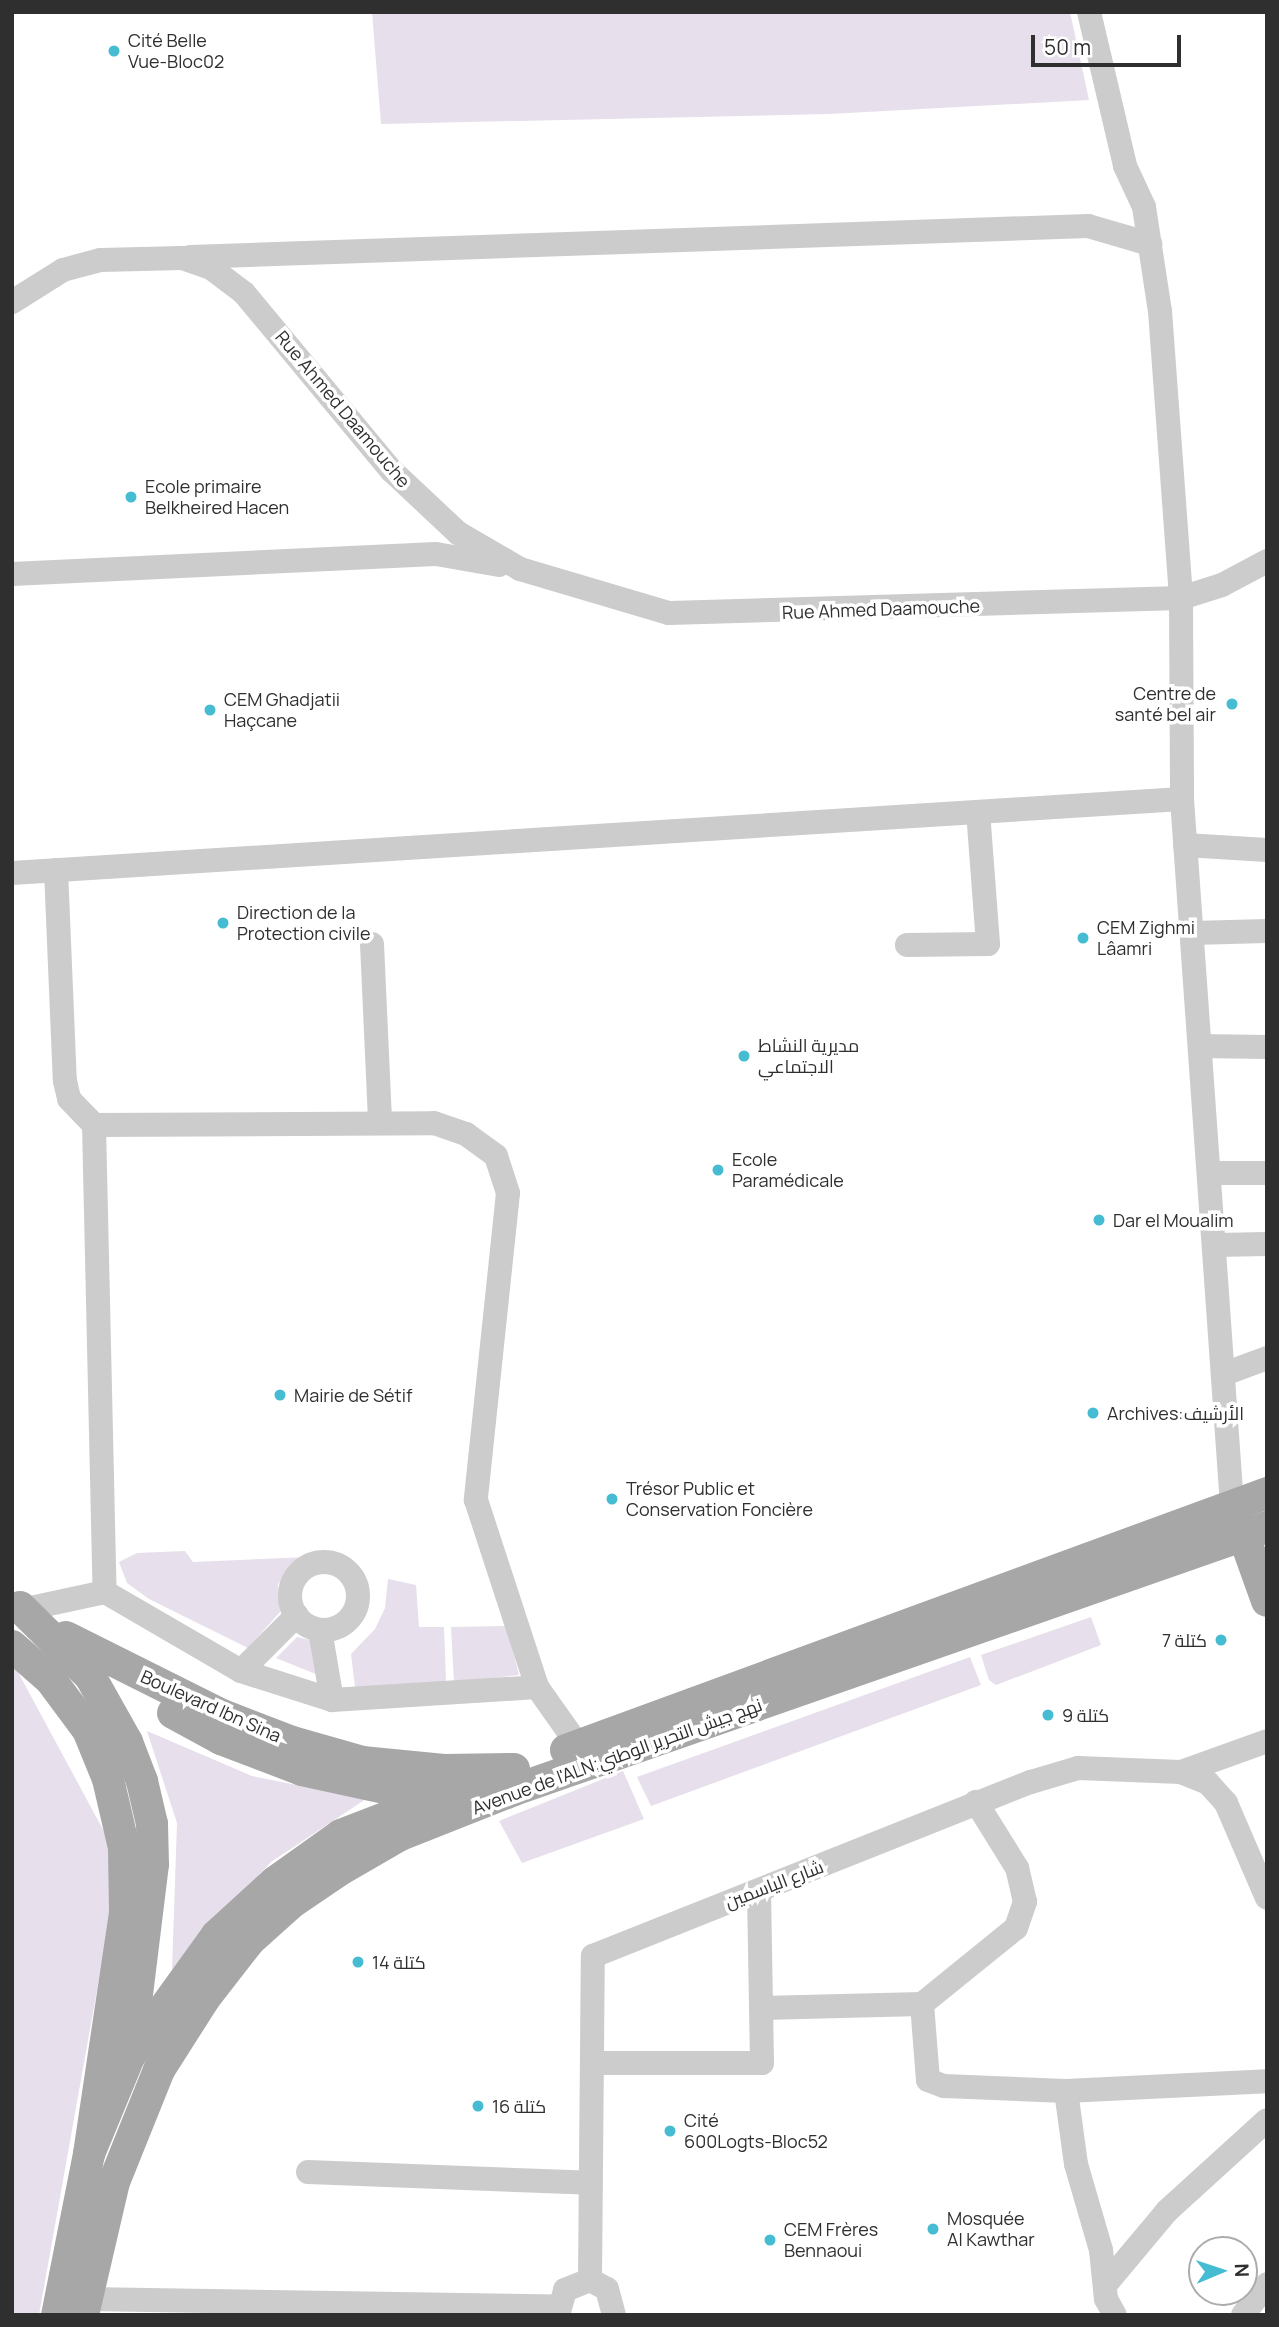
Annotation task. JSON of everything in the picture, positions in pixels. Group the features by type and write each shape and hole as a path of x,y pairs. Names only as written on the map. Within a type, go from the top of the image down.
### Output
{"main road":[{"path":"1256,1513 1267,1601"},
{"name":"Avenue de l'ALN;نهج جيش التحرير الوطني","path":"124,2153 159,2070 204,1999 249,1941 291,1903 390,1841 578,1745 1256,1513"},
{"name":"Avenue de l'ALN;نهج جيش التحرير الوطني","path":"514,1779 1256,1513"},
{"name":"Boulevard Ibn Sina","path":"14,1615 222,1715 292,1742 362,1762 514,1779"},
{"name":"Boulevard Ibn Sina","path":"14,1615 90,1676 149,1700 220,1739 302,1770 398,1790 458,1790 514,1779"},
{"path":"12,1646 50,1679 88,1730 108,1779 124,1847 125,1913 89,2154 57,2315"},
{"path":"85,2307 124,2153 129,2056 149,1913 152,1824 127,1742 90,1676"},
{"name":"Avenue de l'ALN;نهج جيش التحرير الوطني","path":"129,2056 217,1935 275,1882 341,1835 458,1790"},
{"path":"89,2154 129,2056"}],"street":[{"path":"1089,12 1125,166 1144,207 1160,311 1181,598 1182,799 1229,1468 1256,1513"},
{"path":"182,258 1088,226 1150,244"},
{"name":"Rue Ahmed Daamouche","path":"16,291 64,270 101,260 182,258 211,268 244,293 392,471 440,519 520,569 670,613 1181,598 1222,585 1267,561"},
{"path":"12,574 436,554 520,569"},
{"path":"12,873 1182,799"},
{"path":"907,945 988,944 978,812"},
{"path":"1185,845 1267,850"},
{"path":"56,870 65,1081 69,1099 94,1125 105,1592"},
{"path":"1192,933 1267,932"},
{"path":"372,944 380,1123"},
{"path":"1200,1045 1267,1047"},
{"path":"94,1125 434,1123 466,1133 496,1156 508,1193 475,1500 537,1687 578,1745"},
{"path":"1210,1174 1267,1173"},
{"path":"1215,1245 1267,1244"},
{"path":"1224,1374 1267,1358"},
{"path":"319,1562 342,1566 356,1584 356,1607 343,1625 320,1630 296,1615 290,1594 300,1573 319,1562"},
{"path":"14,1615 105,1592 241,1671 332,1700 537,1687"},
{"path":"241,1671 296,1615"},
{"path":"320,1630 332,1700"},
{"name":"شارع الياسمين","path":"590,2280 593,1956 976,1802 1078,1768 1181,1772 1267,1741"},
{"path":"1181,1772 1208,1783 1226,1803 1267,1898"},
{"path":"761,2008 922,2004 1016,1928 1026,1902 1017,1868 976,1802"},
{"path":"592,2063 762,2063 759,1891"},
{"path":"922,2004 928,2080 944,2086 1066,2091 1267,2081"},
{"path":"1066,2091 1076,2164 1101,2250 1106,2299 1115,2315"},
{"path":"1106,2284 1167,2211 1267,2120"},
{"path":"308,2172 591,2183"},
{"path":"85,2307 558,2311 565,2290 590,2280 607,2289 614,2315"},
{"path":"1243,2315 1267,2284"}],"shaded area":[{"path":"372,12 1070,12 1089,100 829,114 381,124"},
{"path":"185,1551 193,1562 309,1557 278,1584 280,1612 248,1648 149,1599 127,1583 119,1562 137,1553"},
{"path":"388,1579 416,1585 419,1627 444,1627 446,1683 355,1687 351,1654 375,1629 385,1608"},
{"path":"1091,1617 1101,1645 996,1685 989,1680 981,1655"},
{"path":"507,1626 519,1675 454,1683 451,1627"},
{"path":"297,1637 310,1640 323,1677 276,1658"},
{"path":"970,1657 981,1685 651,1806 637,1777"},
{"path":"12,1661 120,1861 39,2315 12,2315"},
{"path":"147,1731 252,1776 366,1799 271,1862 172,1970 177,1823"},
{"path":"623,1771 644,1819 522,1863 499,1821"}],"place":[{"name":"Cité Belle Vue-Bloc02","path":"114,51"},
{"name":"Ecole primaire Belkheired Hacen","path":"131,497"},
{"name":"Centre de santé bel air","path":"1232,704"},
{"name":"CEM Ghadjatii Haçcane","path":"210,710"},
{"name":"Direction de la Protection civile","path":"223,923"},
{"name":"CEM Zighmi Lâamri","path":"1083,938"},
{"name":"مديرية النشاط الاجتماعي","path":"744,1056"},
{"name":"Ecole Paramédicale","path":"718,1170"},
{"name":"Dar el Moualim","path":"1099,1220"},
{"name":"Mairie de Sétif","path":"280,1395"},
{"name":"Archives:الأرشيف","path":"1093,1413"},
{"name":"Trésor Public et Conservation Foncière","path":"612,1499"},
{"name":"كتلة 7","path":"1221,1640"},
{"name":"كتلة 9","path":"1048,1715"},
{"name":"كتلة 14","path":"358,1962"},
{"name":"كتلة 16","path":"478,2106"},
{"name":"Cité 600Logts-Bloc52","path":"670,2131"},
{"name":"Mosquée Al Kawthar","path":"933,2229"},
{"name":"CEM Frères Bennaoui","path":"770,2240"}]}
